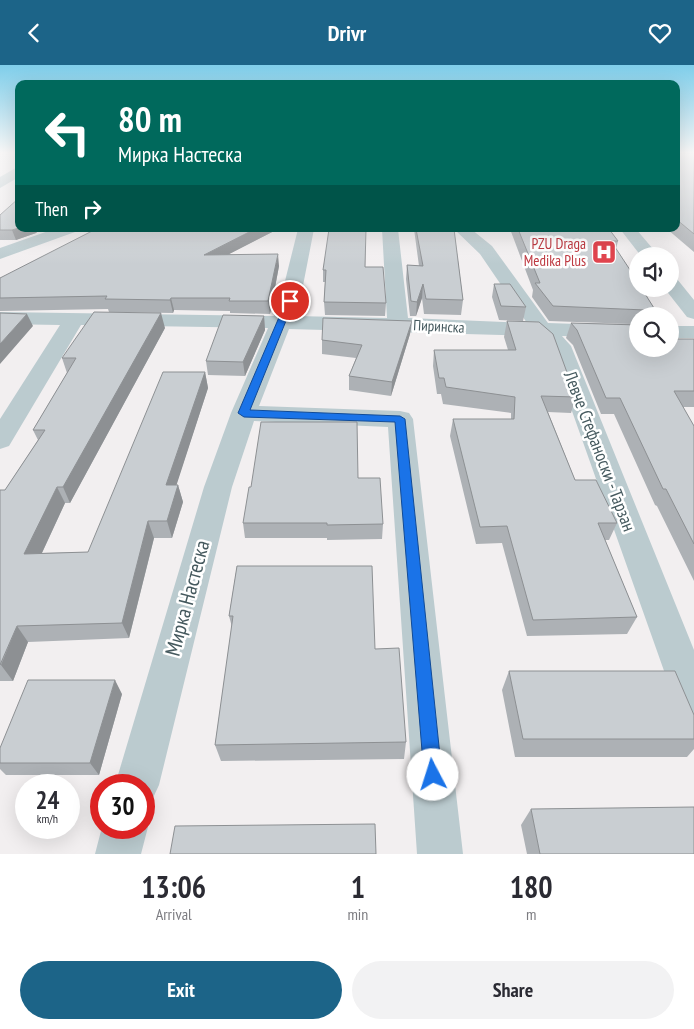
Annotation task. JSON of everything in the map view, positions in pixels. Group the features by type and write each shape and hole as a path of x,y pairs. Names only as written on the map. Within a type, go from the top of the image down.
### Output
{"street":[{"path":"0,254 61,232"},
{"name":"Мирка Настеска","path":"139,774 218,487 244,413 290,301 305,232"},
{"path":"390,232 398,324"},
{"name":"Левче Стефаноски - Тарзан","path":"466,232 486,249 542,330 560,346 694,699"},
{"path":"630,232 643,247"},
{"path":"679,294 694,313"},
{"name":"Пиринска","path":"0,318 398,324 629,332"},
{"path":"0,439 74,320"},
{"path":"679,332 694,332"},
{"path":"244,413 400,419 440,854"},
{"path":"118,854 122,839"}],"building":[{"path":"680,190 694,190 694,234 680,222"},
{"path":"15,202 15,229 0,230 0,215"},
{"path":"90,232 249,232 204,255 278,254 268,301 229,301 230,298 171,298 170,300 105,299 107,296 0,298 0,278"},
{"path":"329,232 366,232 365,267 383,267 386,303 324,302 326,270 323,270"},
{"path":"417,232 454,232 463,300 426,299 423,284 417,302 411,301 407,265 423,266"},
{"path":"519,232 611,232 618,241 611,241 629,268 629,297 647,297 653,307 629,307 629,309 553,306 535,283 540,283"},
{"path":"494,284 510,284 526,307 501,306"},
{"path":"94,312 161,313 63,487 57,487 24,554 88,552 163,372 205,372 166,485 178,485 167,521 148,521 122,623 17,626 0,665 0,490 5,490 45,430 33,430 76,358 62,358"},
{"path":"0,313 27,314 0,344"},
{"path":"223,315 264,316 243,362 206,361"},
{"path":"323,318 412,321 392,382 349,376 362,345 322,340"},
{"path":"507,321 539,322 553,334 576,397 541,396 575,480 596,480 617,523 598,523 637,617 533,620 507,526 480,527 453,419 514,419 515,397 446,387 444,378 439,378 434,350 516,350"},
{"path":"571,323 629,325 629,357 679,357 679,339 694,339 694,391 674,391 694,426 694,544 666,489 663,489 620,398 606,398 577,330"},
{"path":"261,422 357,422 358,478 380,478 383,524 243,523 249,487 251,487"},
{"path":"237,566 372,566 375,649 399,648 406,742 215,745 233,616 229,616"},
{"path":"509,671 675,671 694,715 694,739 523,739"},
{"path":"28,680 115,680 90,763 0,763 0,748"},
{"path":"694,807 694,854 540,854 531,809"},
{"path":"375,824 376,854 170,854 175,826"}],"place":[{"name":"PZU Draga Medika Plus","path":"604,252"}],"route":[{"path":"290,301 244,413 400,419 433,775"}]}
